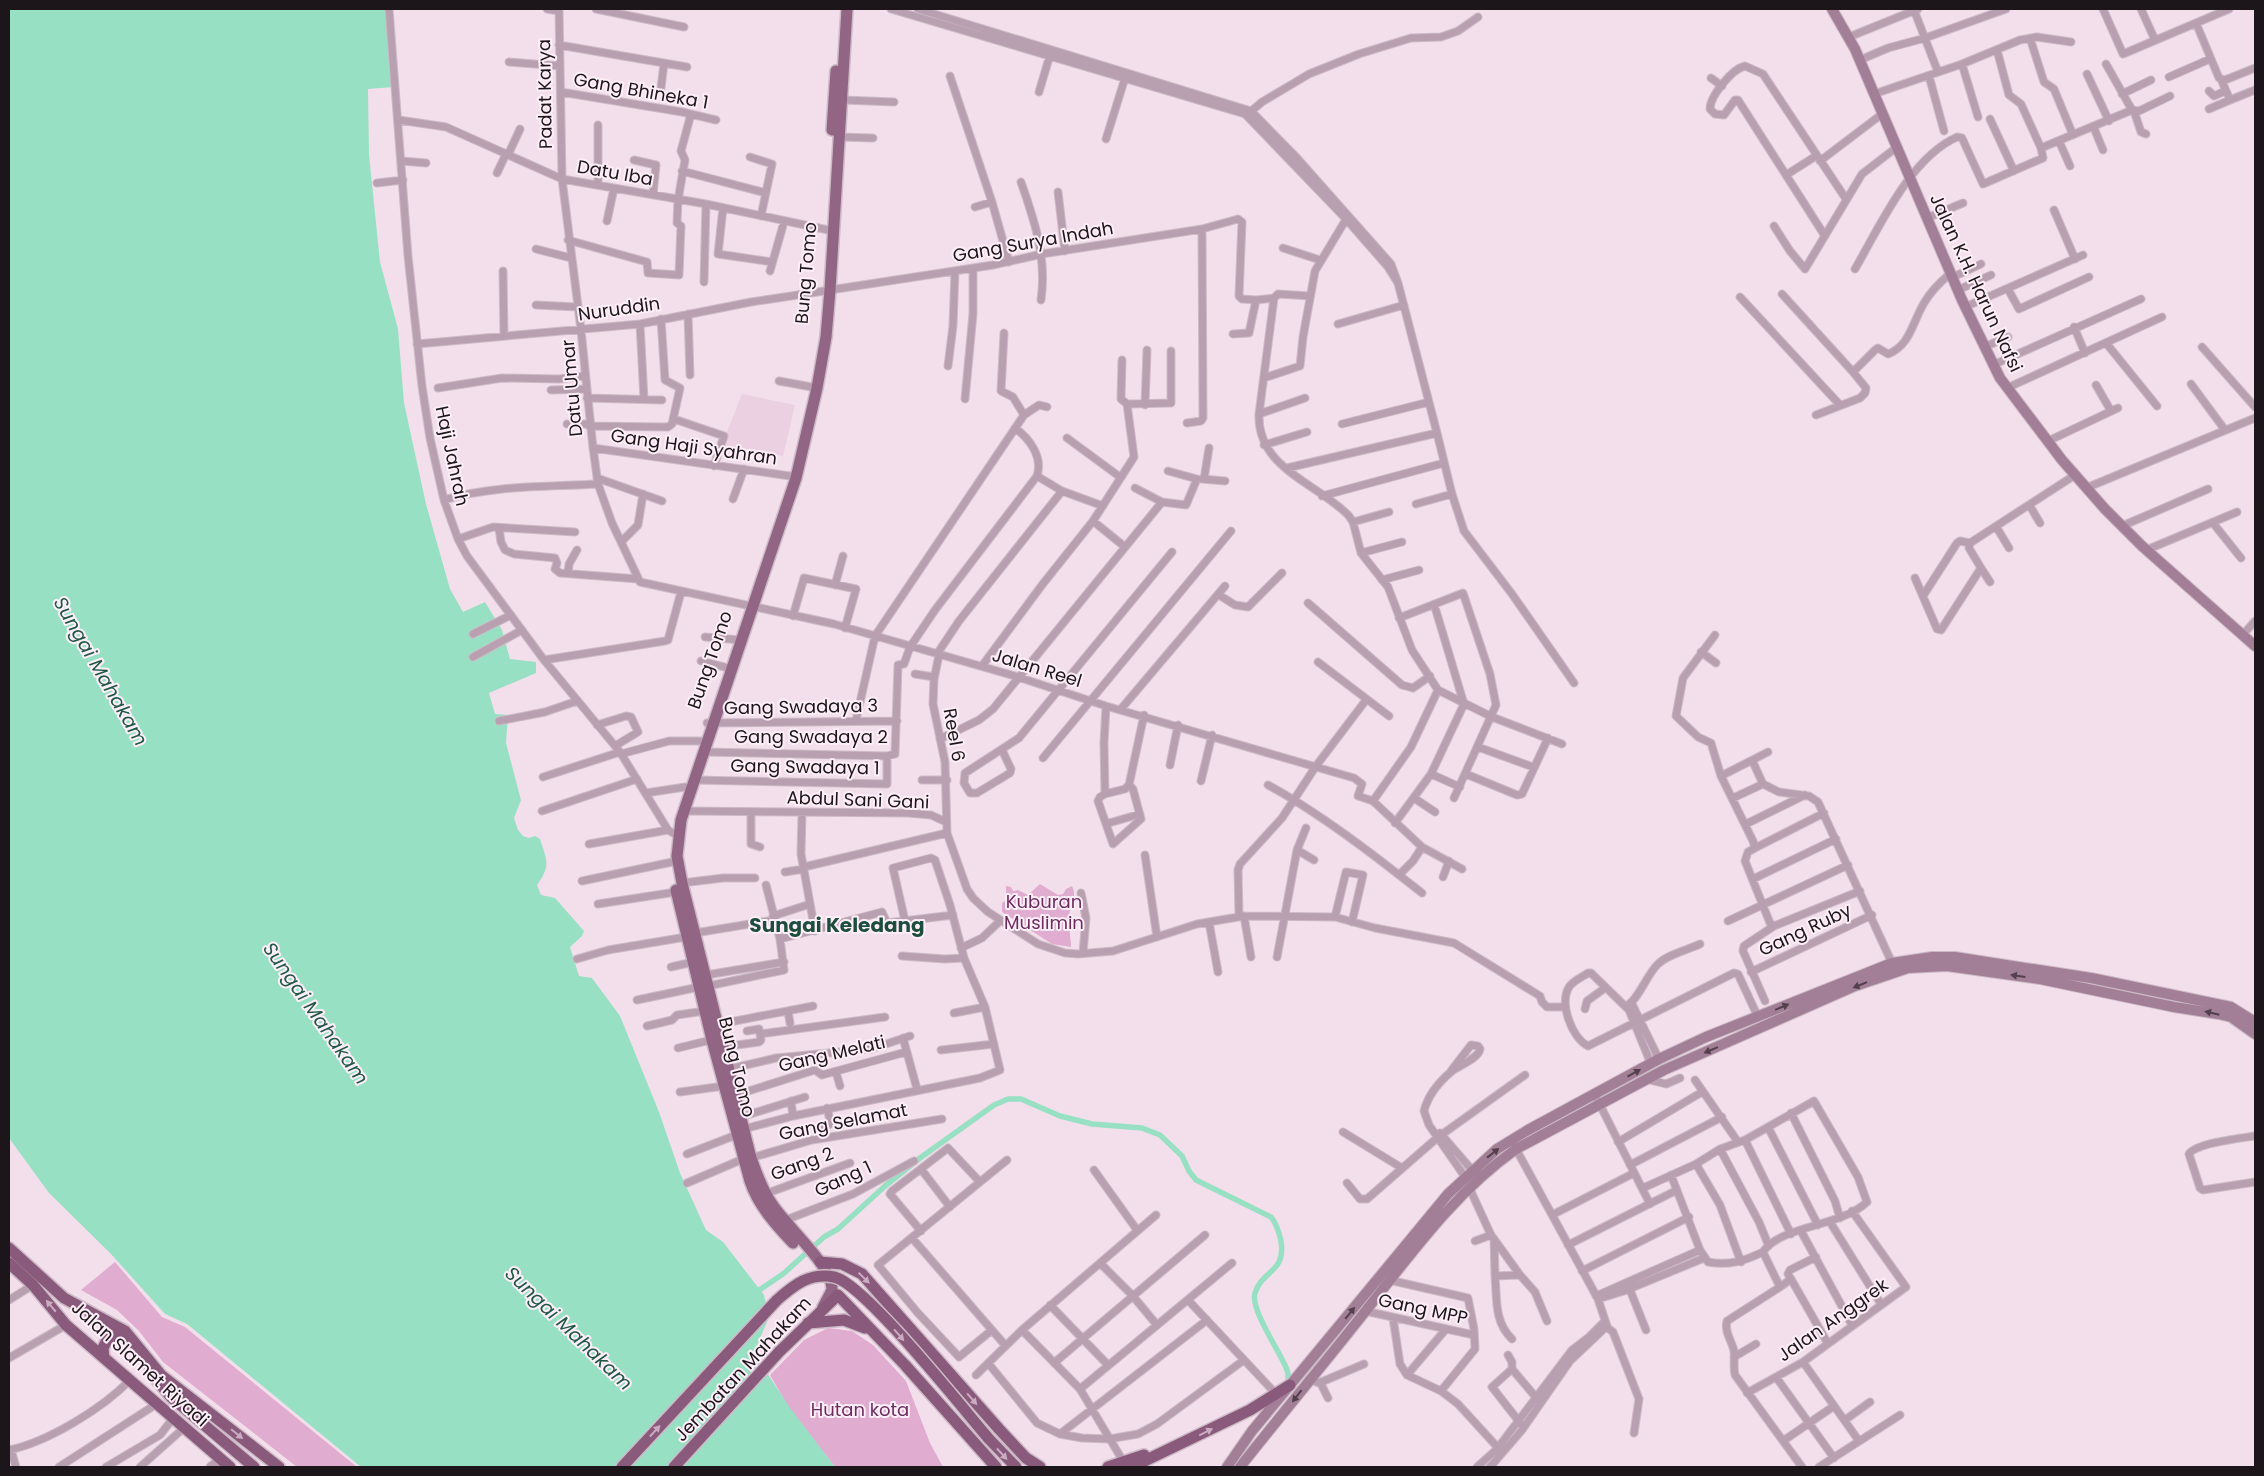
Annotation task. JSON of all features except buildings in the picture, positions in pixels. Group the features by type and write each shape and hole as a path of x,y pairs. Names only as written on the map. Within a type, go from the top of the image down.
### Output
{"highway":[{"name":"Jalan Slamet Riyadi","path":"9,1248 57,1293 117,1325 136,1344 161,1375 278,1467"},
{"path":"820,1262 842,1264 862,1274 999,1430 1026,1458 1040,1467"},
{"name":"Jalan Slamet Riyadi","path":"9,1263 33,1285 66,1325 185,1426 221,1465"},
{"path":"622,1467 777,1300 795,1284 812,1276 836,1277 848,1281 870,1302 989,1439 1016,1467"},
{"path":"835,1292 927,1389 996,1467"},
{"name":"Jembatan Mahakam","path":"674,1467 779,1352 820,1311 835,1292"},
{"path":"808,1323 844,1320 871,1330"},
{"path":"104,1358 106,1341 113,1336 136,1344"},
{"name":"Jalan Slamet Riyadi","path":"136,1344 144,1364 171,1397 254,1467"},
{"path":"1108,1467 1135,1465 1162,1454 1250,1410 1290,1385"},
{"path":"1135,1465 1148,1454 1162,1454"}],"main road":[{"name":"Bung Tomo","path":"833,198 839,106 842,9"},
{"name":"Bung Tomo","path":"840,77 847,9"},
{"name":"Jalan K.H. Harun Nafsi","path":"1832,9 1860,60 1958,290 1984,347 2007,388 2075,476 2122,526 2151,548 2235,622 2255,646"},
{"name":"Bung Tomo","path":"740,1132 741,1117 736,1095 713,1025 704,982 679,888 674,861 673,834 738,640 796,478 813,387 827,290 830,231 839,137 839,106"},
{"name":"Bung Tomo","path":"750,608 802,442"},
{"name":"Jalan K.H. Harun Nafsi","path":"2138,540 2142,546 2255,637"},
{"name":"Bung Tomo","path":"673,834 684,811 689,784"},
{"name":"Bung Tomo","path":"690,934 693,962 704,982 705,1010 713,1025"},
{"path":"1227,1467 1252,1431 1290,1385 1324,1354 1365,1311 1388,1280 1469,1187 1516,1150 1655,1062 1706,1037 1892,963 1932,957 1954,957 2231,1007 2255,1022"},
{"path":"1240,1467 1309,1380 1324,1354 1448,1194 1468,1173 1497,1149 1528,1130 1855,986 1908,968 1947,966 2041,974 2174,1007 2231,1017 2255,1034"},
{"name":"Bung Tomo","path":"718,1042 724,1086 740,1132 755,1196 820,1262 835,1292"},
{"name":"Bung Tomo","path":"747,1159 780,1222 835,1292"}],"street":[{"name":"Haji Jahrah","path":"389,9 417,344 430,438 444,500 458,539 467,556 544,660 619,751 673,834"},
{"path":"547,9 559,10"},
{"path":"596,9 684,27"},
{"path":"891,9 1046,52 1249,113 1347,217 1397,283 1452,494 1464,531 1512,594 1574,683"},
{"path":"918,9 1125,78 1249,113 1309,74 1411,38 1441,37 1458,31 1478,17"},
{"path":"1860,60 1888,48 1925,38 2006,9"},
{"path":"2103,9 2123,54 2229,9"},
{"path":"2141,9 2155,40"},
{"name":"Padat Karya","path":"559,10 562,179"},
{"path":"1849,37 1916,10 1938,72"},
{"path":"2196,23 2210,59 2230,100"},
{"path":"1874,94 1929,76 2030,38 2071,42"},
{"path":"2030,38 2044,82 2054,88 2074,135"},
{"path":"559,45 686,67"},
{"path":"1855,270 1910,175 1941,145 1957,137 1963,140 1983,184 2042,160 2044,156 2041,148 2021,104 2010,95 1997,50"},
{"path":"1039,92 1046,52"},
{"path":"2169,77 2210,59"},
{"path":"509,62 560,66"},
{"path":"661,88 664,63"},
{"path":"1962,64 1978,117"},
{"path":"2106,64 2141,132 2146,134"},
{"path":"1825,236 1738,100 1735,100 1724,114 1715,114 1710,110 1711,101 1733,72 1745,66 1763,74 1846,199"},
{"path":"2220,79 2228,79 2255,68"},
{"path":"2087,74 2109,121"},
{"path":"950,76 992,202 1009,262"},
{"path":"1929,76 1944,131"},
{"path":"1106,139 1125,78"},
{"path":"1711,78 1722,86"},
{"path":"2122,94 2151,80"},
{"path":"2209,109 2255,90"},
{"path":"2209,91 2214,96 2225,91"},
{"name":"Gang Bhineka 1","path":"560,92 716,120"},
{"path":"2041,148 2094,128 2130,111 2139,111 2170,96"},
{"path":"839,106 894,102"},
{"path":"568,240 647,262 648,273 680,275 681,226 677,222 678,200 682,172 686,160 681,149 691,114"},
{"path":"1786,175 1818,158 1882,114"},
{"path":"1990,119 2014,171"},
{"name":"Datu Iba","path":"399,120 446,127 562,179 706,204 830,231"},
{"path":"598,125 598,185"},
{"path":"2094,128 2103,150"},
{"path":"497,173 520,129"},
{"path":"839,137 873,138"},
{"path":"2059,141 2070,166"},
{"path":"1774,226 1790,251 1805,269 1862,174 1897,146"},
{"path":"750,156 772,164 761,216"},
{"path":"634,160 656,165 653,195"},
{"path":"402,161 426,163"},
{"path":"682,172 766,193"},
{"name":"Datu Umar","path":"562,179 597,481 621,542 638,578 644,584"},
{"path":"377,183 403,180"},
{"path":"1021,182 1034,221 1042,254 1043,280 1041,300"},
{"path":"607,221 614,188"},
{"path":"1058,192 1065,251"},
{"path":"975,207 992,202"},
{"path":"1927,218 1963,203"},
{"path":"704,282 706,204"},
{"path":"723,208 718,254 772,262"},
{"path":"2054,210 2074,259"},
{"path":"1264,378 1300,366 1310,296 1320,260 1347,217"},
{"name":"Gang Surya Indah","path":"827,290 974,268 1042,254 1202,229 1240,220 1239,296 1242,299 1256,300"},
{"path":"770,272 784,222"},
{"path":"1187,423 1201,421 1204,415 1202,229"},
{"path":"1283,248 1320,260"},
{"path":"536,249 571,258"},
{"path":"1966,307 2083,255"},
{"path":"1853,372 1878,348 1888,354 1901,346 1911,332 1927,298 1952,275 1981,264"},
{"path":"966,399 973,314 974,268"},
{"path":"503,271 504,336"},
{"path":"948,366 953,326 955,271"},
{"path":"1958,290 1991,275"},
{"path":"2008,288 2019,309 2088,277"},
{"name":"Nuruddin","path":"417,344 640,324 827,290"},
{"path":"1233,334 1249,332 1256,300 1274,298 1278,294 1310,296"},
{"path":"1782,294 1853,372 1866,391 1860,398 1816,415"},
{"path":"1740,297 1840,405"},
{"path":"1274,298 1259,414 1259,426 1264,445 1287,468 1344,511 1353,522 1360,553 1392,594 1398,618 1412,650 1438,690 1464,704 1562,744"},
{"path":"1993,365 2074,327 2141,299"},
{"path":"536,305 578,307"},
{"path":"1338,324 1404,305"},
{"path":"688,314 690,375"},
{"path":"2007,388 2162,317"},
{"path":"567,424 668,427 674,419 680,388 665,380 661,319"},
{"path":"640,324 644,399"},
{"path":"2074,327 2086,353"},
{"path":"1004,333 999,388 1002,393 1013,397 1024,415"},
{"path":"1984,347 2008,337"},
{"path":"2106,343 2157,406"},
{"path":"2202,347 2255,407"},
{"path":"1145,405 1147,350"},
{"path":"1122,360 1120,399 1127,404 1171,403 1171,351"},
{"path":"438,388 502,378 559,379 584,376"},
{"path":"779,380 813,387"},
{"path":"2191,384 2225,430"},
{"path":"2048,441 2115,410 2096,385"},
{"path":"551,390 586,388"},
{"path":"587,398 662,400"},
{"path":"1259,414 1305,398"},
{"path":"1342,424 1429,402"},
{"path":"982,666 1042,585 1093,522 1134,455 1127,404"},
{"path":"856,720 875,636 1024,415 1039,405 1048,407"},
{"path":"2086,488 2255,418"},
{"path":"674,419 724,436 714,466"},
{"path":"910,647 935,610 1037,476 1039,464 1032,446 1025,436 1015,428"},
{"path":"1264,445 1307,432"},
{"path":"1287,468 1437,433"},
{"path":"1067,438 1120,477"},
{"name":"Gang Haji Syahran","path":"592,448 790,476"},
{"path":"1135,488 1162,502 1186,505 1201,479 1209,448"},
{"path":"1322,496 1444,463"},
{"path":"733,499 744,469"},
{"path":"1168,471 1201,479 1225,481"},
{"path":"1037,476 1062,491 1104,506"},
{"path":"1923,596 1957,543 1960,541 1970,544 2075,476"},
{"path":"444,500 486,491 597,481 662,501"},
{"path":"2122,526 2208,489"},
{"path":"938,654 959,621 1062,491"},
{"path":"621,542 638,525 643,494"},
{"path":"1416,504 1452,494"},
{"path":"940,740 979,720 993,709 1162,502"},
{"path":"2030,506 2040,523"},
{"path":"1353,522 1389,512"},
{"path":"2151,548 2237,512"},
{"path":"1093,522 1126,547"},
{"path":"2213,523 2241,558"},
{"path":"458,539 487,528 575,532"},
{"path":"499,528 504,550 514,554 555,558 557,571 638,578"},
{"path":"1997,528 2009,548"},
{"path":"1043,758 1231,530"},
{"path":"1360,553 1402,542"},
{"path":"1970,544 1969,548 1990,582"},
{"path":"568,573 569,564 577,550"},
{"path":"1002,750 1011,769 1010,773 977,794 970,794 964,783 965,773 1019,738 1172,552"},
{"path":"835,585 843,556"},
{"path":"1915,578 1937,629 1941,630 1981,568"},
{"path":"1382,580 1419,570"},
{"path":"1219,595 1235,605 1248,608 1282,573"},
{"path":"1920,588 1936,575"},
{"path":"793,616 802,579 835,585 856,591 845,628"},
{"name":"Jalan Reel","path":"644,584 845,628 982,666 1106,706 1212,735 1360,781 1362,786 1357,793 1358,796 1373,801"},
{"path":"1121,709 1225,586"},
{"path":"544,660 666,642 681,592"},
{"path":"1398,618 1460,593 1464,595 1490,674 1496,702 1492,716 1454,798"},
{"path":"1308,603 1402,685 1413,688 1430,676"},
{"path":"1395,823 1431,774 1464,704 1434,604"},
{"path":"473,634 511,616"},
{"path":"2247,630 2255,621"},
{"path":"473,657 522,630"},
{"path":"1715,635 1683,678 1676,716 1698,737 1711,743 1721,776 1746,824 1755,848"},
{"path":"705,637 738,640"},
{"name":"Gang Swadaya 2","path":"619,751 669,741 702,746 894,755 897,751 898,665 904,664 910,647"},
{"path":"1702,652 1716,663"},
{"name":"Reel 6","path":"938,654 934,676 933,704 947,780 946,822"},
{"path":"701,661 729,668"},
{"path":"1318,662 1389,716"},
{"path":"915,674 934,676"},
{"path":"1438,690 1410,747 1373,801 1422,847 1462,869"},
{"path":"499,721 545,712 577,700"},
{"path":"1251,957 1242,917 1238,867 1295,800 1316,766 1366,700"},
{"path":"1105,794 1104,743 1106,706"},
{"path":"1129,785 1133,789 1140,821 1113,844 1098,801 1105,794 1125,789 1129,785 1144,715"},
{"path":"543,777 619,751 638,732 631,717 626,716 597,725"},
{"name":"Gang Swadaya 3","path":"709,724 896,720"},
{"path":"1170,765 1178,725"},
{"path":"1201,781 1212,735"},
{"path":"1466,774 1519,795 1524,793 1533,767 1548,738"},
{"path":"1478,747 1533,767"},
{"path":"1721,776 1768,752"},
{"name":"Gang Swadaya 1","path":"689,784 887,784 887,756"},
{"path":"1752,760 1763,784 1779,792 1805,795 1815,799 1872,915 1892,963"},
{"path":"1431,774 1460,787"},
{"path":"542,811 637,779"},
{"path":"922,780 947,780"},
{"path":"646,794 689,784"},
{"path":"1733,798 1763,784"},
{"path":"1268,785 1295,800 1422,893"},
{"path":"1746,824 1805,795"},
{"path":"1414,798 1435,812"},
{"name":"Abdul Sani Gani","path":"684,811 907,813 931,815 946,822 947,833 973,898 988,912 1038,944 1065,953 1113,951 1197,924 1242,917 1284,915 1335,917 1454,943 1540,996 1542,1002 1547,1007 1564,1007"},
{"path":"751,812 751,844 760,847"},
{"path":"802,813 802,854 815,931"},
{"path":"1109,823 1140,814"},
{"path":"1774,926 1770,923 1745,861 1748,852 1824,814"},
{"path":"1277,957 1297,850 1306,828"},
{"path":"785,872 947,833"},
{"path":"589,844 673,834"},
{"path":"1753,879 1836,839"},
{"path":"1399,875 1413,861 1422,847"},
{"path":"1297,850 1314,860"},
{"path":"1145,855 1157,937"},
{"path":"687,1154 740,1132 793,1116 917,1089 980,1078 1000,1070 985,1007 964,958 953,915 935,860 928,857 893,868 905,921"},
{"path":"582,881 674,861"},
{"path":"1444,877 1449,861"},
{"path":"1728,921 1848,865"},
{"path":"1335,917 1345,872 1361,873 1363,877 1352,922"},
{"path":"598,904 723,878 754,878"},
{"path":"704,982 784,970 780,939 766,885"},
{"path":"1765,1001 1742,948 1774,926 1860,891"},
{"path":"1081,893 1086,918 1084,953"},
{"path":"577,959 608,950 774,918 810,904"},
{"path":"780,939 882,912 888,923 953,915"},
{"name":"Gang Ruby","path":"1751,972 1872,915"},
{"path":"961,948 982,938 1002,920"},
{"path":"1209,922 1218,972"},
{"path":"1629,1005 1659,962 1700,944"},
{"path":"902,956 945,959 964,958"},
{"path":"671,966 693,962"},
{"path":"637,1000 784,962"},
{"path":"1655,1062 1637,1022 1629,1005 1605,988 1588,972 1569,988 1564,1007 1568,1019 1577,1034 1588,1046 1637,1022 1734,973 1738,974 1758,1017"},
{"path":"1585,1009 1587,1001 1605,988"},
{"path":"713,1025 813,1006"},
{"path":"954,1014 985,1007"},
{"path":"647,1026 672,1020 677,1014 705,1010"},
{"path":"788,1011 790,1023"},
{"path":"760,1034 831,1026 885,1017"},
{"path":"678,1048 718,1042 759,1042 761,1040 759,1029 747,1031"},
{"path":"729,1069 776,1058 871,1049 906,1037 906,1052 917,1089"},
{"path":"941,1050 994,1044"},
{"name":"Gang Melati","path":"736,1095 815,1070 819,1076 906,1052"},
{"path":"1451,1071 1435,1088 1426,1103 1424,1116 1431,1128 1440,1136 1468,1173"},
{"path":"836,1072 840,1086"},
{"path":"1347,1183 1363,1200 1440,1136 1525,1075"},
{"path":"1646,1079 1666,1084 1680,1078"},
{"path":"1695,1080 1702,1092 1742,1141 1791,1234"},
{"path":"680,1092 724,1086"},
{"path":"1618,1142 1702,1092"},
{"path":"741,1117 805,1096"},
{"path":"1597,1100 1650,1204"},
{"path":"791,1101 793,1116"},
{"path":"1643,1188 1742,1141 1814,1101 1865,1193 1867,1202 1840,1218 1791,1234 1768,1244 1763,1252 1741,1262 1718,1264 1708,1262 1704,1258 1671,1175"},
{"path":"824,1126 831,1124 827,1108"},
{"path":"1791,1113 1836,1201 1840,1218"},
{"path":"1630,1165 1722,1117"},
{"name":"Gang Selamat","path":"687,1183 747,1159 812,1140 942,1119"},
{"path":"1768,1127 1818,1225"},
{"path":"1343,1132 1402,1168"},
{"path":"2255,1136 2212,1144 2192,1150 2189,1154 2200,1188 2203,1190 2255,1182"},
{"path":"920,1231 890,1194 948,1148 980,1182"},
{"path":"1516,1150 1597,1298 1605,1324 1613,1332 1638,1399 1634,1433"},
{"path":"1720,1150 1759,1222 1768,1244"},
{"path":"992,1330 959,1357 917,1312 878,1265 1007,1160"},
{"name":"Gang 1","path":"780,1222 853,1194 914,1161"},
{"name":"Gang 2","path":"765,1194 850,1162"},
{"path":"1696,1164 1720,1205 1741,1262"},
{"path":"921,1169 950,1207"},
{"path":"1094,1170 1137,1230"},
{"path":"1552,1215 1634,1173"},
{"path":"1469,1187 1493,1236 1520,1275 1535,1292 1547,1321"},
{"path":"1568,1245 1677,1190"},
{"name":"Jalan Anggrek","path":"1747,1393 1803,1362 1852,1324 1905,1289 1906,1285 1852,1211"},
{"path":"976,1375 1005,1345 1050,1305 1156,1215"},
{"path":"1582,1270 1689,1217"},
{"path":"1830,1222 1881,1304"},
{"path":"1801,1231 1852,1324"},
{"path":"1054,1363 1205,1234"},
{"path":"1475,1242 1493,1236"},
{"path":"1493,1236 1498,1314 1504,1332 1512,1339"},
{"path":"912,1238 1005,1345"},
{"path":"1597,1298 1700,1250"},
{"path":"1763,1252 1780,1287"},
{"path":"1816,1257 1790,1270 1788,1274 1827,1342"},
{"path":"1628,1285 1704,1258"},
{"path":"1100,1263 1132,1295 1157,1325"},
{"path":"1080,1389 1232,1264"},
{"path":"1495,1276 1520,1275"},
{"path":"1388,1280 1468,1298 1475,1349 1440,1391"},
{"path":"1791,1280 1727,1321 1726,1327 1734,1357 1735,1375 1802,1467"},
{"path":"9,1300 33,1285"},
{"path":"1628,1285 1646,1330"},
{"path":"1188,1300 1276,1394"},
{"path":"1050,1305 1108,1365"},
{"name":"Gang MPP","path":"1365,1311 1474,1335"},
{"path":"1394,1318 1400,1364 1407,1375 1440,1391 1458,1404 1498,1449 1504,1453"},
{"path":"1060,1434 1207,1320"},
{"path":"1490,1467 1504,1453 1572,1350 1605,1324"},
{"path":"9,1358 66,1325"},
{"path":"1407,1375 1446,1328"},
{"path":"1022,1330 1080,1389 1109,1439 1135,1465"},
{"path":"1734,1357 1756,1344"},
{"path":"1508,1355 1512,1362 1512,1370 1539,1401"},
{"path":"988,1363 1037,1423 1060,1434 1082,1438 1109,1439 1138,1434 1157,1424 1244,1360"},
{"path":"1803,1362 1859,1441"},
{"path":"1309,1380 1320,1382 1364,1364"},
{"path":"1512,1370 1492,1387 1521,1425"},
{"path":"1776,1377 1834,1458"},
{"path":"16,1467 10,1450 31,1444 88,1414 106,1402 130,1380"},
{"path":"1320,1382 1328,1398"},
{"path":"1845,1420 1870,1402"},
{"path":"59,1467 158,1404"},
{"path":"1783,1441 1834,1406"},
{"path":"1819,1467 1900,1415"},
{"path":"106,1467 160,1435 174,1417"},
{"path":"1478,1467 1521,1425"},
{"path":"140,1467 185,1426"}],"shaded area":[{"path":"742,394 795,405 783,456 721,447"}],"green space":[{"name":"Kuburan Muslimin","path":"1040,884 1058,895 1063,894 1066,889 1072,886 1074,890 1074,898 1069,914 1071,947 1052,944 1002,912 1002,903 1006,900 1006,886 1011,887 1013,891 1018,890 1028,895"},
{"path":"115,1262 162,1317 185,1327 357,1467 297,1467 163,1362 139,1331 117,1310 81,1290"},
{"name":"Hutan kota","path":"828,1328 852,1331 873,1345 906,1381 930,1443 943,1467 835,1467 789,1408 770,1375 804,1340"}],"water":[{"name":"Sungai Mahakam","path":"9,9 388,9 393,87 368,89 369,155 380,262 398,329 404,403 426,504 450,589 463,612 485,602 502,630 510,659 536,662 536,673 489,693 495,714 508,715 506,743 521,800 514,818 518,830 523,836 529,838 535,836 540,839 546,863 544,872 537,885 541,895 555,898 584,931 582,936 570,947 579,976 592,978 620,1016 659,1112 680,1173 706,1230 723,1242 764,1295 769,1317 754,1353 790,1408 835,1467 361,1467 187,1324 165,1314 111,1254 49,1193 9,1138"}],"waterway":[{"path":"755,1293 783,1274 824,1237 838,1229 885,1186 920,1158 994,1105 1008,1099 1021,1099 1060,1116 1092,1124 1142,1128 1160,1135 1182,1156 1189,1171 1196,1180 1271,1217 1279,1231 1282,1251 1277,1265 1258,1285 1255,1300 1261,1320 1287,1370 1288,1385"}],"district":[{"name":"Sungai Keledang","path":"837,925"}]}
